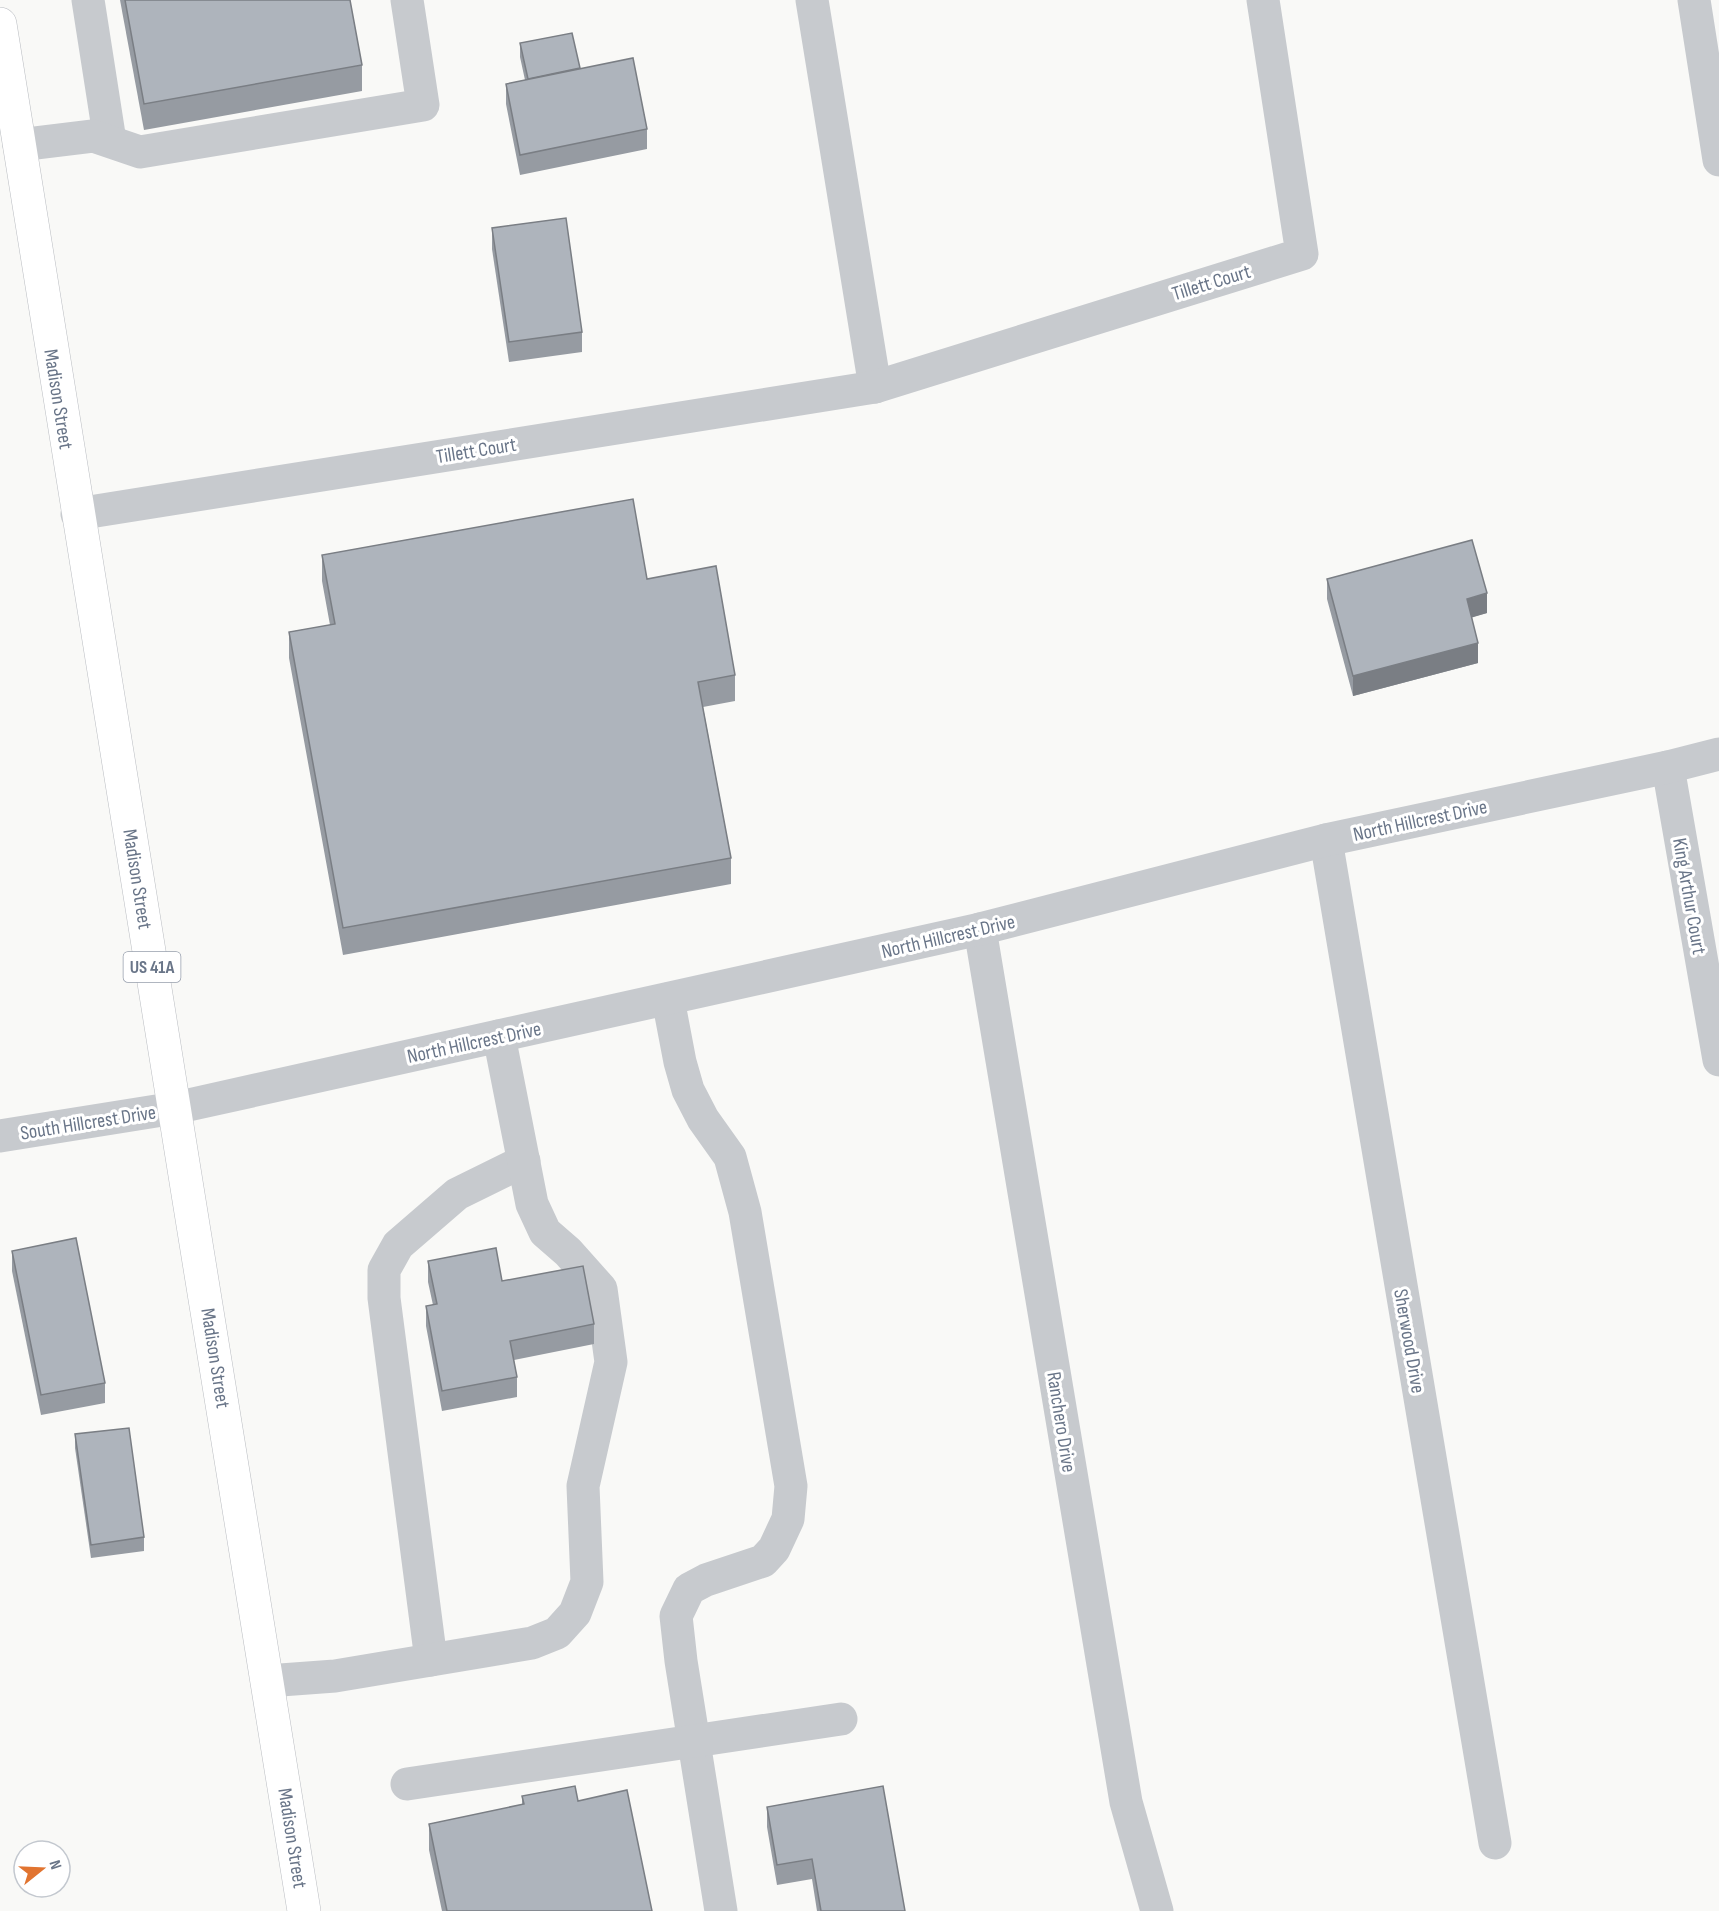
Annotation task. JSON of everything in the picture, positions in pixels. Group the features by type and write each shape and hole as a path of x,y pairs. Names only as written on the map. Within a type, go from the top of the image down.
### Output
{"main road":[{"name":"Madison Street","path":"0,24 77,514 176,1108 304,1911"}],"street":[{"path":"88,0 110,141"},
{"path":"19,145 93,135 140,152 423,105 407,0"},
{"path":"812,0 875,387"},
{"name":"Tillett Court","path":"77,514 875,387 1302,254 1263,0"},
{"path":"1694,0 1719,160"},
{"name":"North Hillcrest Drive","path":"176,1108 980,929 1326,840 1719,754"},
{"name":"King Arthur Court","path":"1668,767 1719,1060"},
{"name":"Sherwood Drive","path":"1326,840 1495,1843"},
{"name":"Ranchero Drive","path":"980,929 1126,1802 1157,1911"},
{"path":"668,999 680,1062 688,1090 703,1119 730,1157 745,1212 791,1486 788,1519 769,1555 763,1561 706,1580 689,1589 676,1616 693,1740 721,1911"},
{"path":"267,1681 335,1676 532,1643 557,1633 575,1613 587,1582 583,1486 611,1362 601,1289 568,1252 545,1232 532,1204 500,1036"},
{"name":"South Hillcrest Drive","path":"0,1136 176,1108"},
{"path":"431,1660 384,1298 384,1270 398,1245 457,1194 524,1161"},
{"path":"407,1784 841,1719"}],"building":[{"path":"125,0 350,0 362,65 144,104"},
{"path":"572,33 580,68 528,79 520,43"},
{"path":"633,58 647,129 520,155 506,84"},
{"path":"566,218 582,332 509,342 492,228"},
{"path":"633,499 647,579 716,566 735,675 698,682 731,858 343,928 289,632 335,624 322,555"},
{"path":"1472,540 1487,593 1467,599 1478,643 1353,676 1327,579"},
{"path":"76,1238 105,1383 41,1395 12,1251"},
{"path":"496,1248 502,1281 583,1266 594,1324 510,1341 517,1377 442,1391 426,1306 437,1304 428,1261"},
{"path":"129,1428 144,1537 91,1545 75,1434"},
{"path":"575,1786 578,1801 627,1790 652,1911 447,1911 429,1824 524,1804 522,1796"},
{"path":"883,1786 905,1911 821,1911 812,1859 777,1865 767,1807"}]}
